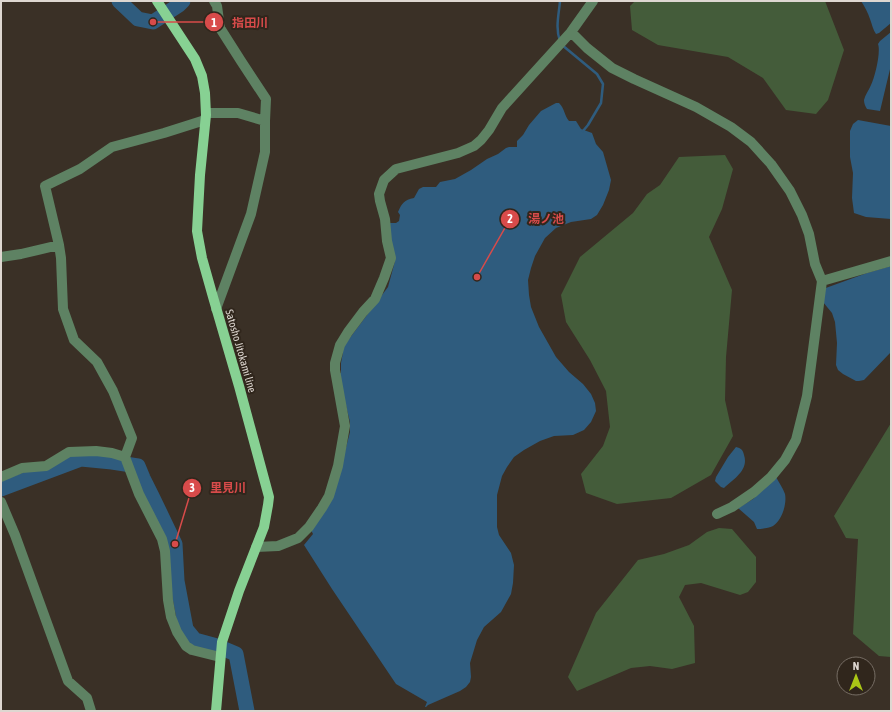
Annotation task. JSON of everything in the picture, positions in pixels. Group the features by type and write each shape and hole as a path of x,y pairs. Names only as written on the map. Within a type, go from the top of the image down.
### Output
{"main road":[{"name":"Satosho Jitokami line","path":"158,3 195,59 202,76 205,93 206,116 200,175 197,231 202,258 269,497 264,527 239,591 222,642 216,711"}],"street":[{"path":"214,1 217,6 220,28 266,99 265,152 251,214 216,309"},
{"path":"256,547 278,546 298,538 309,527 329,496 338,466 345,426 335,363 340,345 348,332 375,299 391,258 387,241 385,219 379,194 384,180 396,169 458,153 474,146 489,130 502,108 571,32 593,1"},
{"path":"571,32 587,48 612,68 634,80 696,107 731,127 750,142 771,164 790,191 802,215 809,234 815,264 822,281 807,396 796,440 786,460 771,477 754,492 732,507 717,514"},
{"path":"220,655 192,650 186,646 177,632 171,617 168,600 165,551 162,539 139,494 125,457 132,438 114,392 97,362 74,340 63,309 61,258 45,186 80,169 112,147 164,134 206,116 238,113 265,120"},
{"path":"1,257 59,245"},
{"path":"822,281 891,261"},
{"path":"1,477 22,468 46,466 69,452 96,451 112,453 125,457"},
{"path":"1,502 15,535 68,681 88,698 91,711"}],"green space":[{"path":"635,1 825,1 844,50 828,100 816,114 786,110 763,78 728,57 658,45 632,30 630,6"},
{"path":"725,155 733,169 722,209 709,237 732,290 726,357 725,400 733,436 711,475 671,498 617,504 586,493 581,474 603,446 610,427 606,391 590,360 566,322 561,295 580,257 633,213 647,194 660,185 679,157"},
{"path":"891,423 891,657 879,656 853,634 858,539 846,538 834,516"},
{"path":"719,528 732,529 756,557 756,582 748,592 740,595 701,583 685,585 679,597 694,626 695,663 672,669 650,666 631,668 577,691 568,677 596,613 638,560 664,554 689,545 707,532"}],"water":[{"path":"861,1 891,1 891,23 876,34"},
{"path":"891,32 891,65 880,111 867,109 864,100 876,71 879,53 878,44"},
{"path":"556,103 561,105 569,121 576,121 581,129 592,133 596,144 603,152 611,180 603,205 597,215 591,219 571,222 556,228 545,238 535,256 531,268 528,280 529,295 531,307 539,327 556,357 591,394 595,403 596,411 591,422 584,430 573,435 554,436 540,441 514,457 507,467 502,476 497,495 497,527 499,535 511,553 514,565 511,594 501,612 484,627 477,640 470,663 470,682 460,691 425,707 427,702 396,684 304,545 313,534 311,530 343,459 350,432 350,422 338,374 341,373 343,352 340,351 388,287 395,261 389,231 390,223 396,223 399,221 400,215 398,212 402,204 414,198 419,189 423,187 436,187 440,182 455,179 506,148 517,147 517,141 541,111"},
{"path":"858,120 891,126 891,219 866,217 854,213 852,198 853,173 850,157 850,131 853,124"},
{"path":"891,266 891,352 864,380 856,381 838,370 836,365 837,343 835,322 832,313 823,302 823,289"},
{"path":"736,447 743,452 745,460 743,470 724,488 721,487 715,481 716,477"},
{"path":"776,477 785,494 783,512 779,520 773,526 757,529 754,522 738,508 753,499"}],"waterway":[{"path":"119,1 138,19 153,22 183,1"},
{"path":"560,1 558,26 560,41"},
{"path":"562,45 597,74 603,84 601,103 583,131"},
{"path":"1,489 81,459 138,466 175,544 177,581 186,629 195,640 217,646 236,654 247,711"}],"place":[{"name":"指田川","path":"153,22"},
{"name":"湯ノ池","path":"477,277"},
{"name":"里見川","path":"175,544"}]}
